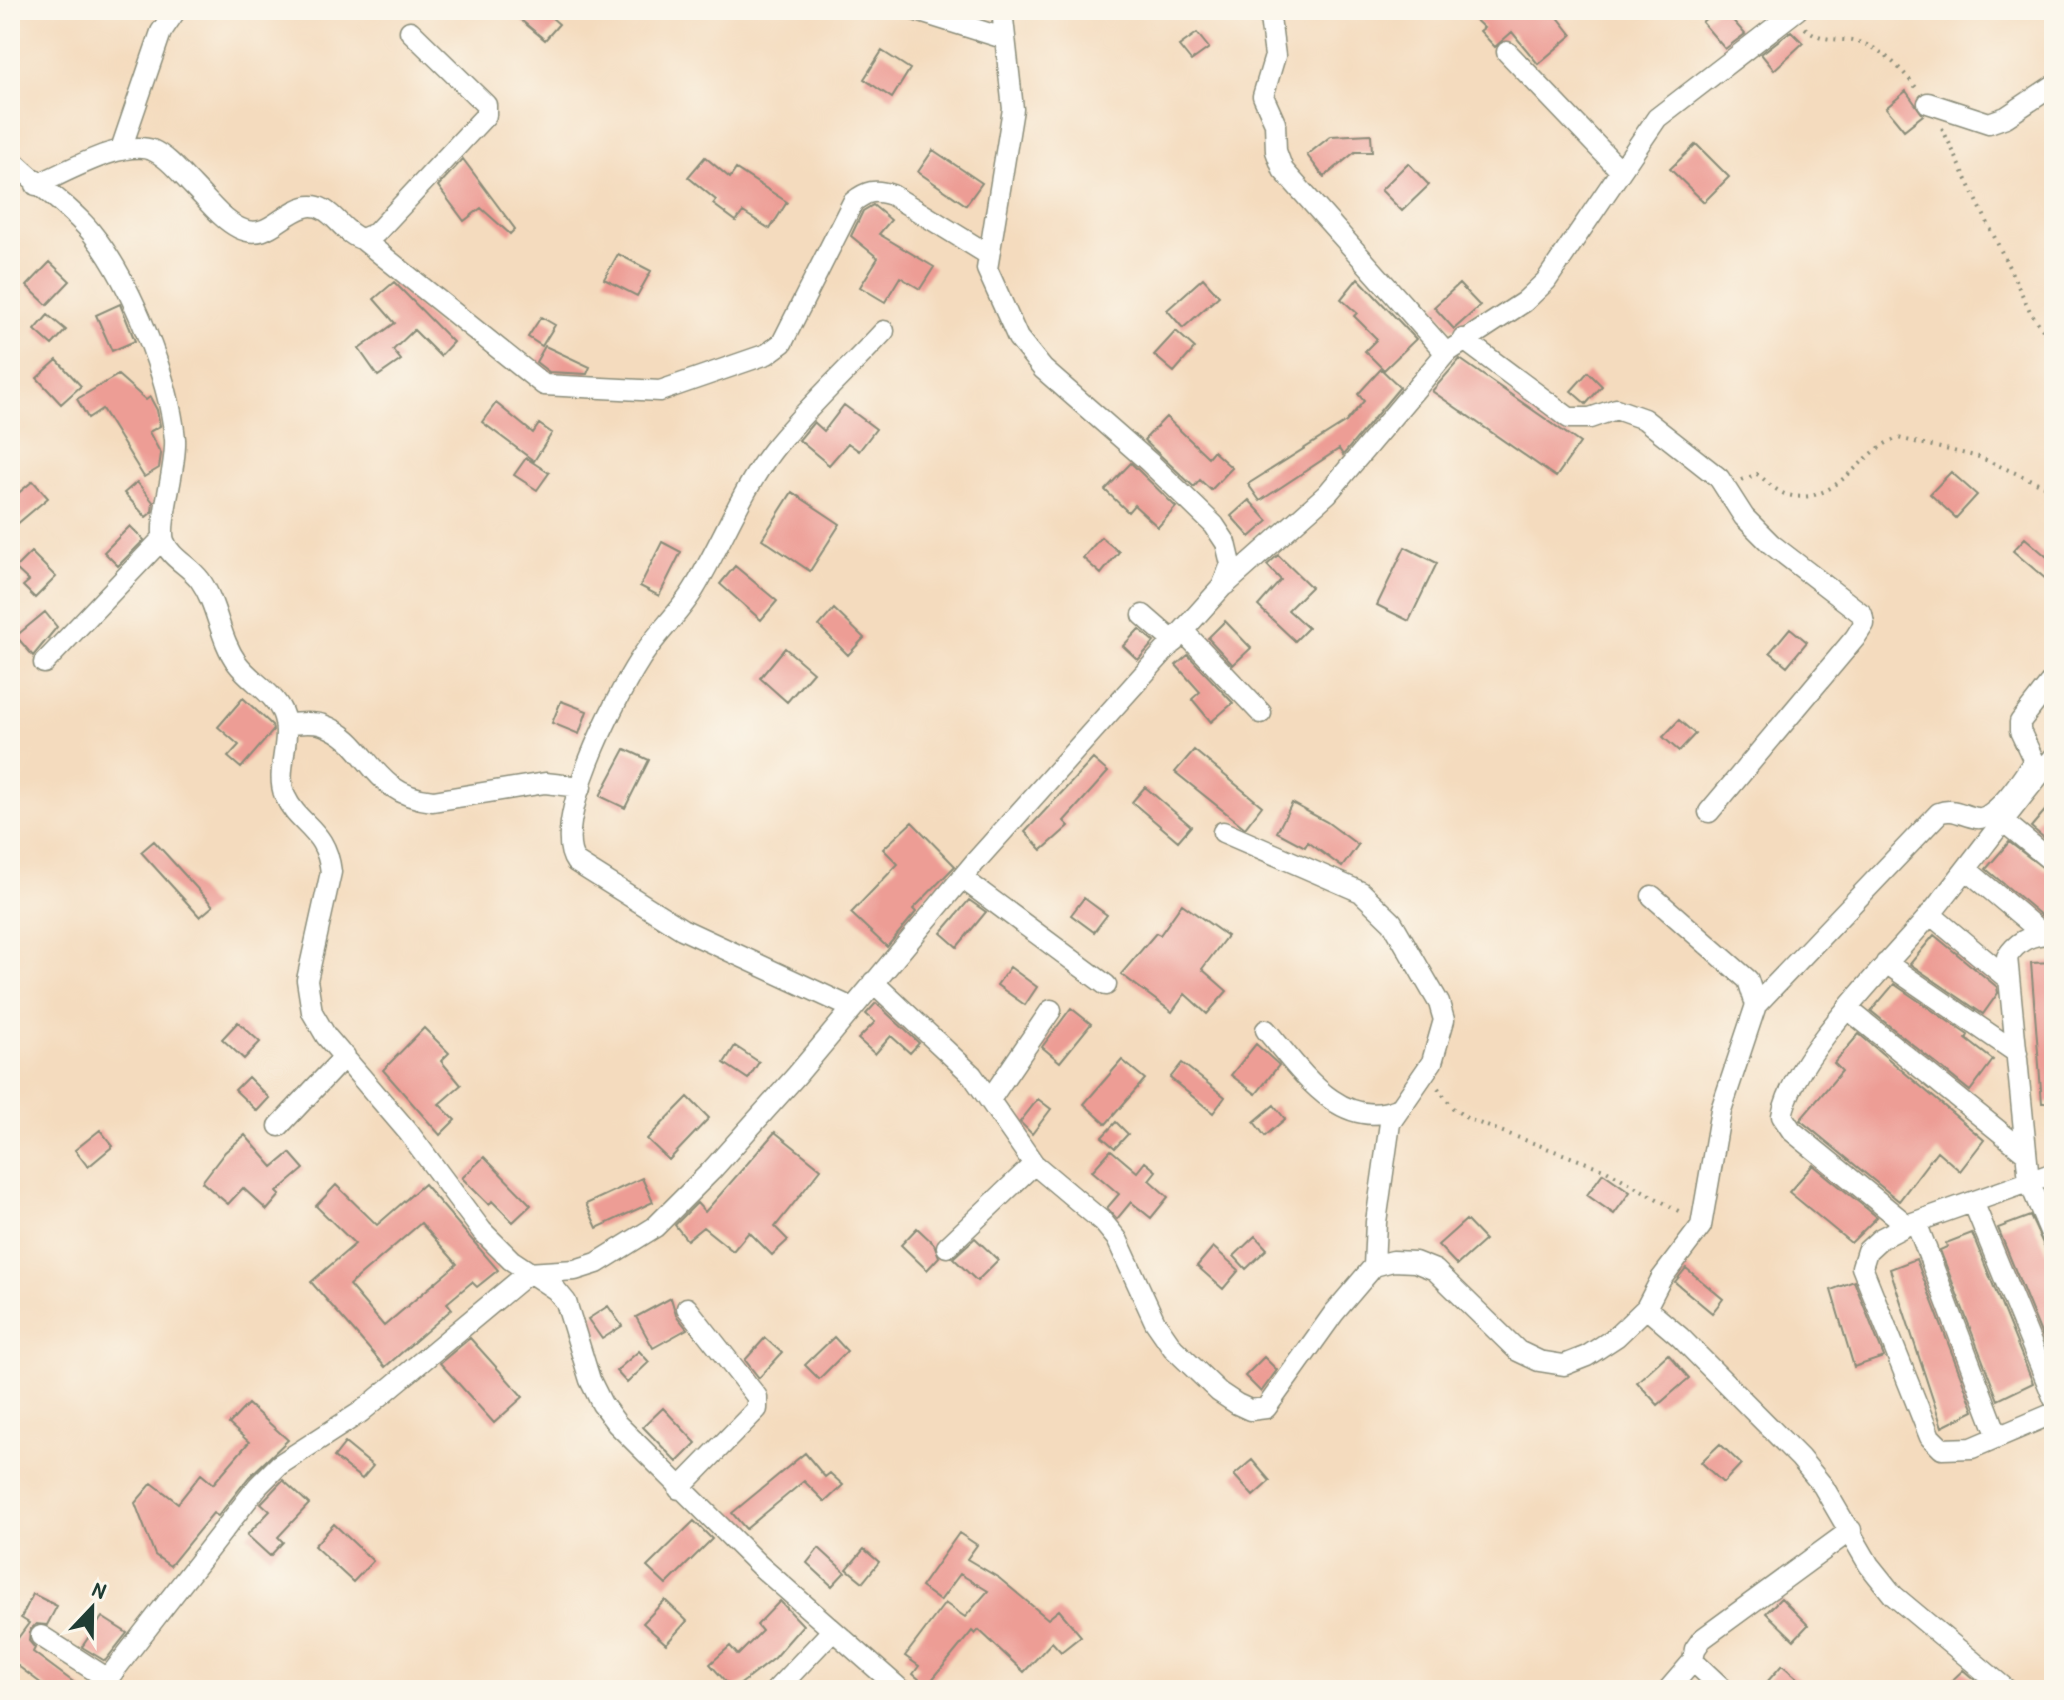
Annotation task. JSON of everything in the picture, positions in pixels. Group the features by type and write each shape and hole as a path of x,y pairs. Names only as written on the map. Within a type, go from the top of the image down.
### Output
{"street":[{"path":"121,149 161,32 176,10"},
{"path":"914,10 1003,38"},
{"path":"1002,10 1013,109 987,269 999,302 1018,338 1043,369 1214,525 1226,543 1231,564 1222,587"},
{"path":"1269,10 1275,56 1263,96 1275,123 1276,151 1283,170 1446,353"},
{"path":"41,1636 107,1685 258,1486 279,1465 361,1412 528,1273 575,1270 597,1263 617,1254 655,1227 711,1171 962,878 1222,587 1327,494 1446,353 1463,339 1524,302 1546,281 1619,169 1657,118 1794,13"},
{"path":"362,239 376,233 486,115 486,105 410,31"},
{"path":"1507,52 1619,169"},
{"path":"1928,103 1989,123 2006,117 2054,85"},
{"path":"36,185 121,149 154,151 240,229 252,232 267,230 304,207 314,206 362,239 544,385 660,391 767,354 782,343 853,202 866,192 879,190 892,195 989,255"},
{"path":"10,158 36,185 69,209 105,252 153,357 167,398 175,466 162,525 163,538 171,554 192,569 203,584 225,645 239,666 281,710 286,724 281,782 286,798 316,831 329,855 331,872 307,980 312,1012 326,1036 419,1145 463,1209 511,1260 556,1290 566,1302 602,1404 679,1489 832,1631 901,1690"},
{"path":"852,1008 682,929 576,862 568,851 567,838 581,787 606,722 640,658 692,592 754,477 795,425 884,331"},
{"path":"1463,339 1569,418 1590,418 1616,409 1644,419 1713,473 1755,530 1862,614 1864,624 1709,812"},
{"path":"44,663 163,538"},
{"path":"1143,615 1179,637 1261,713"},
{"path":"1374,1266 1393,1261 1415,1262 1435,1270 1518,1351 1539,1361 1564,1365 1616,1337 1646,1308 1661,1279 1701,1226 1721,1110 1756,1005 1939,813 1951,810 1978,819 1994,813 2034,761 2020,731 2020,722 2054,678"},
{"path":"286,724 310,723 336,732 386,785 416,799 433,801 545,783 581,787"},
{"path":"1998,1437 1912,1224 1792,1131 1782,1116 1785,1098 1797,1076 1848,1009 1930,914 2003,821 2050,771"},
{"path":"2003,821 2054,863"},
{"path":"873,982 991,1098 1034,1164 1085,1204 1117,1239 1155,1322 1173,1348 1219,1392 1250,1410 1266,1408 1334,1313 1374,1266 1387,1140 1397,1109 1432,1062 1444,1020 1439,1003 1392,922 1361,892 1223,832"},
{"path":"1966,869 2048,934"},
{"path":"962,878 1106,985"},
{"path":"1652,896 1748,980 1756,1005"},
{"path":"1930,914 2008,979"},
{"path":"2048,934 2016,943 2007,957 2029,1181 2054,1241"},
{"path":"1886,963 2017,1053"},
{"path":"1848,1009 2026,1153"},
{"path":"991,1098 1051,1010"},
{"path":"1266,1030 1311,1083 1343,1107 1369,1116 1397,1109"},
{"path":"279,1126 345,1056"},
{"path":"947,1247 1034,1164"},
{"path":"2054,1173 1912,1224 1873,1245 1867,1251 1862,1267 1930,1437 1942,1449 1958,1451 2054,1413"},
{"path":"1974,1204 2054,1399"},
{"path":"679,1489 749,1421 757,1409 757,1397 687,1308"},
{"path":"1646,1308 1680,1337 1800,1458 1851,1530 1869,1565 1893,1595 2007,1690"},
{"path":"1668,1690 1693,1661 1695,1649 1702,1639 1851,1530"},
{"path":"776,1690 832,1631"},
{"path":"1693,1661 1724,1690"}],"path":[{"path":"1794,13 1819,38 1855,42 1877,50 1911,81 1928,103 2030,311 2054,346"},
{"path":"1728,491 1752,473 1788,495 1810,494 1845,480 1888,442 1898,438 1965,452 2054,490"},
{"path":"1432,1062 1442,1095 1468,1119 1606,1170 1653,1194 1701,1226"}],"building":[{"path":"509,10 543,10 559,24 545,40"},
{"path":"1465,10 1552,10 1572,35 1538,64 1512,32 1495,47 1480,31 1484,28"},
{"path":"1716,10 1724,10 1745,34 1725,49 1702,22"},
{"path":"1791,31 1803,43 1774,70 1761,54"},
{"path":"1197,33 1209,48 1191,61 1179,46"},
{"path":"882,51 910,69 892,98 864,79"},
{"path":"1906,91 1923,115 1904,130 1886,108"},
{"path":"1371,134 1372,152 1355,152 1324,177 1307,155 1331,136"},
{"path":"1696,144 1729,177 1704,202 1670,169"},
{"path":"933,150 982,183 966,205 918,172"},
{"path":"705,157 730,178 736,169 787,202 770,229 743,212 736,221 713,204 716,200 688,177"},
{"path":"463,159 515,229 510,234 481,208 464,221 438,186"},
{"path":"1408,163 1429,185 1402,211 1381,190"},
{"path":"873,205 891,220 879,234 934,267 920,289 900,277 885,302 860,287 878,258 851,236 863,211"},
{"path":"618,254 651,271 637,296 604,279"},
{"path":"50,262 70,281 47,305 27,286"},
{"path":"1203,278 1219,296 1183,328 1167,310"},
{"path":"1358,278 1416,339 1384,370 1365,351 1377,339 1354,316 1357,313 1341,299"},
{"path":"394,282 453,342 440,356 414,330 393,350 401,360 378,376 359,349 395,323 374,299"},
{"path":"1459,284 1480,306 1454,329 1434,307"},
{"path":"120,304 135,341 112,351 96,315"},
{"path":"48,315 66,330 52,345 35,330"},
{"path":"541,317 555,325 542,346 528,337"},
{"path":"1176,331 1195,348 1174,372 1154,355"},
{"path":"545,346 590,367 587,374 549,372 536,362"},
{"path":"1460,359 1580,443 1556,477 1432,391"},
{"path":"57,360 81,386 61,404 37,378"},
{"path":"1381,369 1400,387 1343,455 1339,449 1260,501 1248,484 1346,422 1364,401 1358,394"},
{"path":"1588,372 1602,386 1586,404 1571,391"},
{"path":"118,375 146,400 150,397 157,410 160,426 149,432 161,454 159,468 144,477 102,409 88,418 77,399"},
{"path":"496,403 533,433 539,424 552,433 534,461 482,422"},
{"path":"844,405 876,429 859,451 848,443 829,465 799,440 814,422 824,431"},
{"path":"1166,417 1208,457 1213,451 1232,468 1211,490 1200,480 1194,487 1144,440"},
{"path":"526,458 549,473 537,490 514,475"},
{"path":"1131,463 1176,507 1158,527 1134,505 1128,512 1105,490"},
{"path":"1951,472 1977,495 1956,518 1930,494"},
{"path":"33,481 48,498 10,530 10,500"},
{"path":"137,482 153,502 152,512 146,517 124,493"},
{"path":"792,492 840,524 810,571 762,539"},
{"path":"1249,500 1268,521 1250,537 1231,516"},
{"path":"130,526 144,540 118,566 104,552"},
{"path":"1101,537 1119,552 1101,574 1083,558"},
{"path":"2025,538 2054,563 2054,586 2013,551"},
{"path":"662,542 681,552 659,596 640,586"},
{"path":"1405,547 1437,563 1409,621 1377,605"},
{"path":"31,552 56,577 35,598 23,586 29,581 15,568"},
{"path":"1278,555 1311,587 1288,610 1308,628 1295,641 1258,606 1281,580 1267,565"},
{"path":"735,566 777,601 761,620 720,584"},
{"path":"834,609 864,638 848,655 819,626"},
{"path":"45,612 57,627 33,656 16,636"},
{"path":"1225,621 1251,648 1233,665 1208,638"},
{"path":"1790,628 1807,642 1787,666 1770,652"},
{"path":"1139,629 1154,642 1138,660 1123,646"},
{"path":"785,648 813,672 787,702 760,678"},
{"path":"1188,655 1233,703 1211,722 1192,699 1200,692 1176,665"},
{"path":"243,698 272,725 273,731 241,768 228,757 239,745 218,727"},
{"path":"561,701 587,711 579,734 552,723"},
{"path":"1679,720 1695,734 1679,751 1663,737"},
{"path":"625,749 649,760 625,808 600,796"},
{"path":"1194,750 1262,806 1245,828 1175,772"},
{"path":"1093,759 1108,772 1064,821 1069,826 1042,850 1025,832"},
{"path":"1145,787 1191,826 1178,841 1132,802"},
{"path":"2054,800 2054,846 2031,827"},
{"path":"1292,803 1327,822 1358,845 1342,867 1308,842 1305,847 1277,832"},
{"path":"912,822 955,866 913,909 916,912 887,947 851,913 898,864 883,849"},
{"path":"154,841 213,906 200,917 141,852"},
{"path":"2009,842 2054,876 2054,921 2048,921 1986,869"},
{"path":"1084,898 1107,915 1094,932 1071,915"},
{"path":"969,900 986,912 957,947 941,933"},
{"path":"1182,904 1227,936 1202,969 1227,991 1207,1014 1185,994 1172,1012 1121,974 1156,933 1160,935"},
{"path":"1934,935 1997,987 1998,993 1983,1014 1910,964"},
{"path":"2054,962 2054,1103 2042,1103 2031,963"},
{"path":"1010,967 1037,987 1025,1005 997,985"},
{"path":"1894,984 1968,1035 1966,1039 1993,1060 1970,1091 1871,1011"},
{"path":"876,1003 919,1043 910,1053 891,1036 875,1054 858,1039 875,1022 866,1014"},
{"path":"1071,1008 1091,1024 1060,1062 1042,1047"},
{"path":"238,1022 260,1042 244,1059 222,1039"},
{"path":"424,1028 449,1053 441,1061 461,1085 439,1104 455,1120 440,1135 383,1070"},
{"path":"1859,1034 1984,1140 1960,1171 1937,1151 1899,1201 1800,1120 1842,1071 1834,1063"},
{"path":"1256,1044 1279,1065 1256,1094 1231,1075"},
{"path":"735,1046 759,1062 748,1079 724,1063"},
{"path":"1122,1060 1145,1079 1106,1124 1084,1104"},
{"path":"1182,1063 1225,1097 1213,1113 1170,1078"},
{"path":"248,1077 269,1098 257,1111 235,1090"},
{"path":"688,1097 709,1118 669,1160 647,1139"},
{"path":"1038,1099 1051,1109 1032,1134 1020,1122"},
{"path":"1274,1105 1285,1119 1265,1136 1254,1122"},
{"path":"1116,1122 1128,1134 1115,1148 1102,1137"},
{"path":"100,1130 113,1146 88,1167 75,1150"},
{"path":"775,1132 821,1169 775,1227 788,1240 772,1255 749,1232 733,1251 703,1227 687,1240 675,1225 697,1203 705,1212"},
{"path":"245,1135 273,1167 290,1153 304,1169 277,1192 280,1195 267,1210 243,1188 228,1204 202,1182 225,1152"},
{"path":"1111,1150 1137,1172 1145,1162 1156,1171 1149,1180 1168,1197 1151,1218 1131,1202 1117,1219 1107,1208 1119,1194 1092,1171"},
{"path":"484,1157 531,1205 513,1222 492,1201 489,1205 462,1178"},
{"path":"1813,1165 1877,1217 1851,1243 1789,1192"},
{"path":"1603,1173 1630,1192 1614,1214 1587,1195"},
{"path":"642,1178 653,1202 597,1228 586,1204"},
{"path":"424,1184 498,1270 477,1287 472,1282 447,1303 452,1309 385,1367 311,1282 355,1244 316,1206 336,1185 377,1225","holes":["421,1223 457,1264 384,1326 349,1285"]},
{"path":"2030,1216 2054,1267 2054,1365 1998,1228"},
{"path":"1466,1220 1485,1240 1457,1265 1438,1245"},
{"path":"917,1228 934,1244 939,1257 927,1270 901,1245"},
{"path":"1972,1233 2033,1383 1998,1400 1940,1250 1947,1247 1946,1243"},
{"path":"1255,1236 1267,1249 1246,1269 1234,1256"},
{"path":"975,1238 998,1260 977,1281 953,1258"},
{"path":"1213,1247 1239,1270 1223,1289 1197,1266"},
{"path":"1916,1259 1974,1411 1942,1427 1890,1269"},
{"path":"1686,1268 1723,1299 1712,1313 1675,1282"},
{"path":"1854,1281 1884,1357 1854,1367 1831,1290"},
{"path":"671,1298 676,1315 687,1329 653,1348 636,1317"},
{"path":"608,1306 622,1326 602,1339 588,1319"},
{"path":"834,1337 847,1351 819,1379 805,1365"},
{"path":"470,1338 523,1397 494,1423 440,1363"},
{"path":"765,1338 782,1353 759,1378 745,1360"},
{"path":"639,1351 649,1362 627,1383 616,1371"},
{"path":"1668,1354 1689,1378 1658,1405 1637,1382"},
{"path":"1264,1357 1277,1370 1261,1392 1245,1376"},
{"path":"248,1404 288,1440 249,1477 218,1516 213,1513 170,1566 155,1555 135,1503 152,1483 178,1503 201,1474 213,1484 249,1442 229,1424"},
{"path":"663,1408 696,1443 677,1462 643,1427"},
{"path":"345,1443 373,1466 362,1479 334,1457"},
{"path":"1720,1444 1741,1464 1723,1483 1701,1462"},
{"path":"805,1453 825,1477 830,1473 843,1485 825,1502 804,1481 746,1529 732,1513"},
{"path":"1252,1460 1270,1481 1253,1496 1234,1475"},
{"path":"283,1480 309,1504 278,1537 283,1542 270,1556 247,1535 270,1511 261,1503"},
{"path":"694,1521 712,1539 666,1585 647,1567"},
{"path":"334,1524 373,1561 353,1582 314,1546"},
{"path":"959,1533 977,1545 967,1559 999,1578 1048,1619 1059,1610 1081,1636 1061,1652 1052,1642 1024,1672 979,1630 975,1634 972,1631 927,1686 913,1674 919,1666 905,1656 945,1603 965,1617 988,1591 960,1574 940,1601 921,1587"},
{"path":"819,1548 845,1572 832,1586 807,1563"},
{"path":"864,1549 879,1562 863,1582 847,1569"},
{"path":"33,1594 57,1606 47,1625 36,1624 30,1630 29,1641 35,1648 33,1652 84,1690 50,1690 10,1660 10,1649 29,1623 21,1618"},
{"path":"1781,1598 1808,1625 1794,1640 1766,1613"},
{"path":"665,1600 687,1621 666,1644 643,1623"},
{"path":"780,1601 803,1625 774,1658 733,1690 710,1664 730,1646 738,1655 762,1631 757,1625"},
{"path":"102,1617 127,1633 105,1661 82,1647"},
{"path":"1782,1665 1811,1690 1776,1690 1767,1682"},
{"path":"1963,1670 1976,1681 1966,1690 1942,1690"}]}
